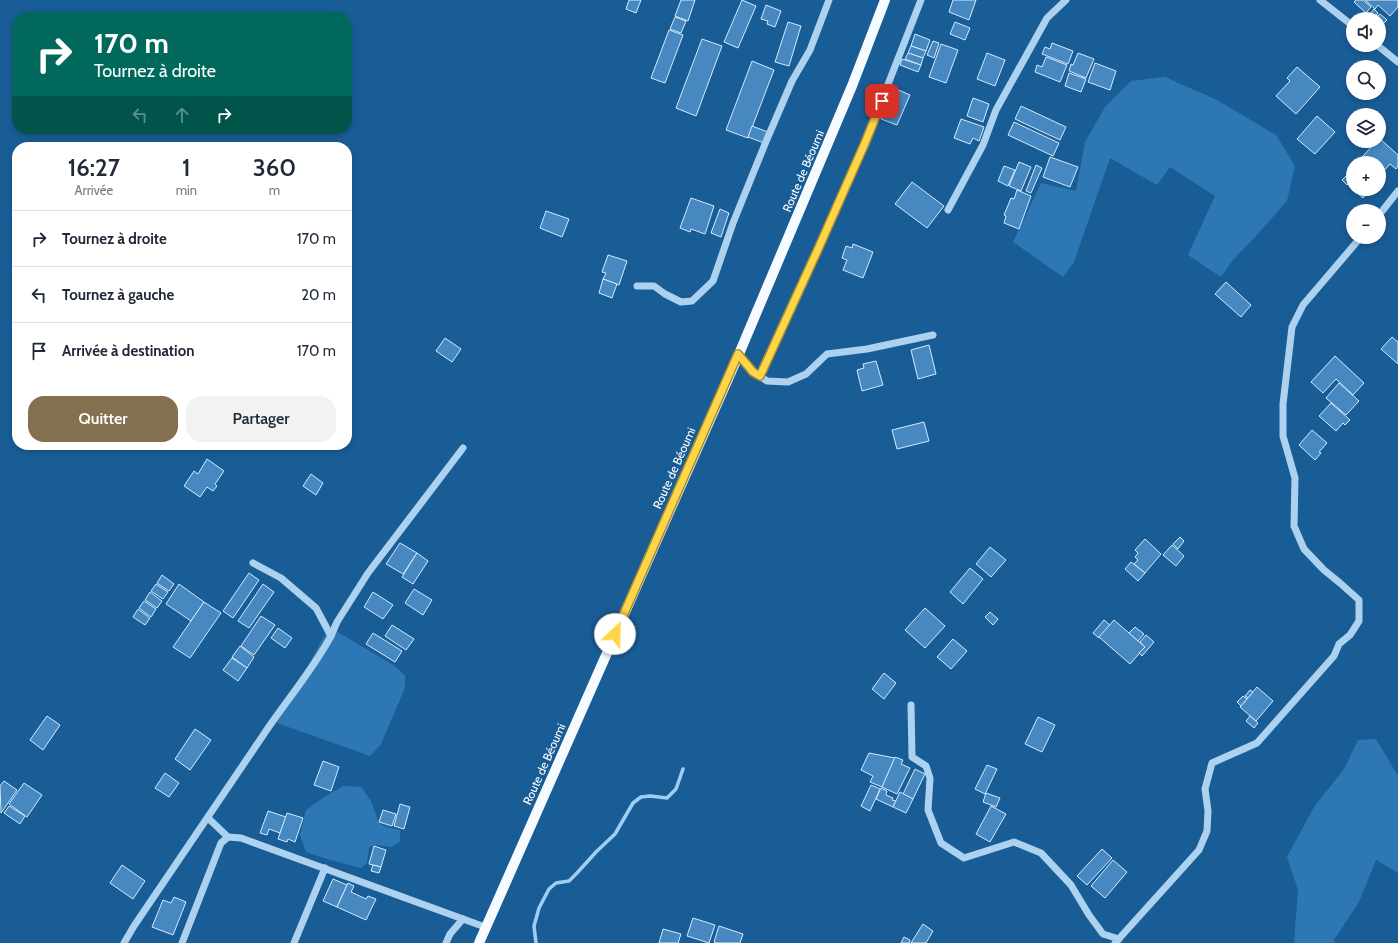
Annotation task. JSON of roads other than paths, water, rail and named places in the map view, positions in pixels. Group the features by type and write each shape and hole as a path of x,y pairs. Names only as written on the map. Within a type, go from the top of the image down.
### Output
{"main road":[{"name":"Route de Béoumi","path":"479,943 738,354 852,86 885,0"}],"street":[{"path":"637,286 654,286 665,294 681,302 692,301 713,281 733,223 765,144 792,81 810,50 829,0"},
{"path":"760,376 865,143 921,0"},
{"path":"948,210 983,145 996,110 1047,18 1066,0"},
{"path":"1320,0 1346,20"},
{"path":"1386,52 1398,62"},
{"path":"1386,206 1398,191"},
{"path":"912,705 912,757 926,766 930,778 928,810 941,843 964,858 1014,842 1041,853 1071,884 1089,915 1103,934 1117,941 1199,850 1207,831 1208,811 1205,789 1212,763 1220,758 1257,743 1334,656 1339,644 1350,635 1359,621 1359,600 1324,570 1304,549 1294,526 1295,478 1283,436 1283,404 1292,327 1302,305 1355,244"},
{"path":"738,354 753,372 768,381 788,382 806,374 827,354 867,349 933,335"},
{"path":"124,943 264,733 320,656 337,622 368,573 463,448"},
{"path":"253,563 281,578 316,608 331,636"},
{"path":"208,818 228,837 241,838 485,927"},
{"path":"182,943 221,843 228,837"},
{"path":"294,943 325,868"},
{"path":"446,943 450,934 463,919"}],"waterway":[{"path":"536,943 534,926 539,908 549,889 556,883 569,881 577,873 615,834 633,803 641,797 650,796 667,798 676,789 683,769"}]}
